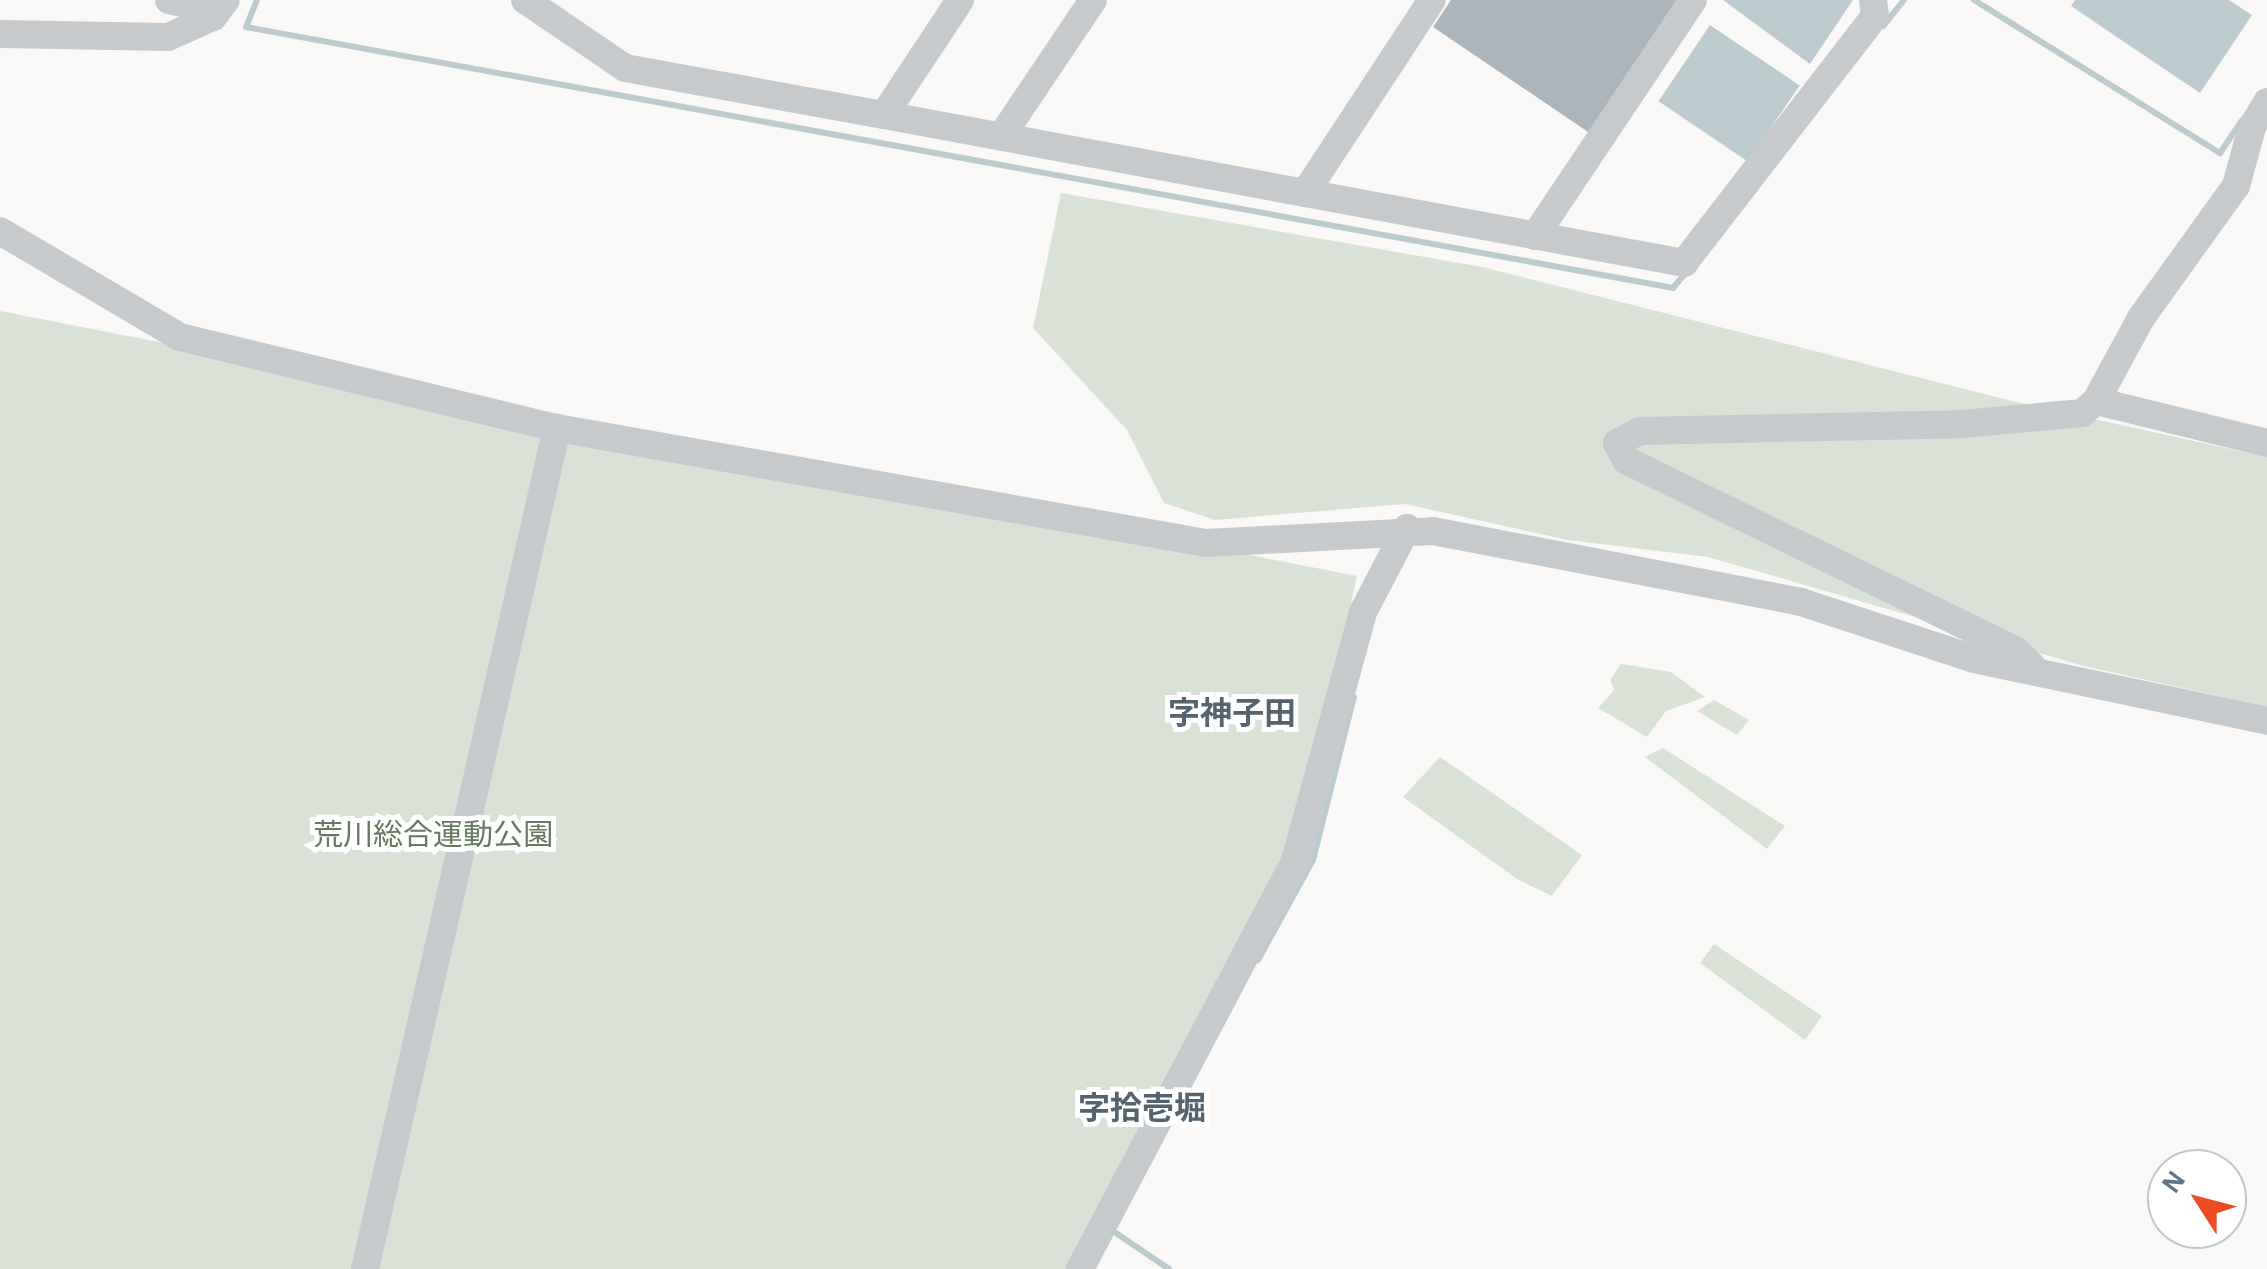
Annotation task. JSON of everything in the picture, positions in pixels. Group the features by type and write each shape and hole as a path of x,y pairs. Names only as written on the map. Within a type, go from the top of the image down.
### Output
{"street":[{"path":"169,0 199,6 225,0"},
{"path":"0,34 168,37 213,18 225,0"},
{"path":"525,0 625,68 1684,264 1875,16 1873,0"},
{"path":"884,116 960,0"},
{"path":"1001,137 1092,0"},
{"path":"1305,193 1432,0"},
{"path":"1536,236 1694,0"},
{"path":"2036,670 2015,650 1626,460 1617,443 1640,431 2047,420 2082,413 2096,400 2141,318 2236,186 2258,148 2267,102"},
{"path":"0,231 180,337 557,428 1206,543 1252,545 1406,528 1802,602 1974,660 2036,670 2267,722"},
{"path":"2096,400 2267,443"},
{"path":"365,1269 557,428"},
{"path":"1080,1269 1295,861 1363,612 1406,528"}],"green space":[{"path":"1061,193 1482,267 2012,401 2267,457 2267,707 2084,666 1708,557 1568,540 1405,504 1215,520 1164,503 1127,430 1033,328"},
{"name":"荒川総合運動公園","path":"0,311 1357,576 1312,783 1281,878 1070,1269 0,1269"},
{"path":"1621,664 1671,672 1705,697 1666,711 1647,737 1598,708 1614,690 1610,680"},
{"path":"1714,700 1749,720 1737,735 1697,711"},
{"path":"1663,748 1785,826 1767,849 1645,757"},
{"path":"1440,757 1582,855 1552,896 1517,879 1403,797"},
{"path":"1714,944 1822,1016 1805,1040 1700,963"}],"shaded area":[{"path":"1723,0 1853,0 1810,64"},
{"path":"2075,0 2229,0 2252,15 2200,93 2071,6"},
{"path":"1710,25 1800,85 1748,162 1659,101"}],"building":[{"path":"1451,0 1686,0 1594,136 1433,27"}],"waterway":[{"path":"257,0 246,27 1673,288 1688,270"},
{"path":"1883,26 1904,0"},
{"path":"1974,0 2220,153 2242,120"},
{"path":"1258,960 1313,860 1354,697"},
{"path":"1110,1229 1169,1269"}],"district":[{"name":"字神子田","path":"1232,714"},
{"name":"字拾壱堀","path":"1142,1109"}]}
